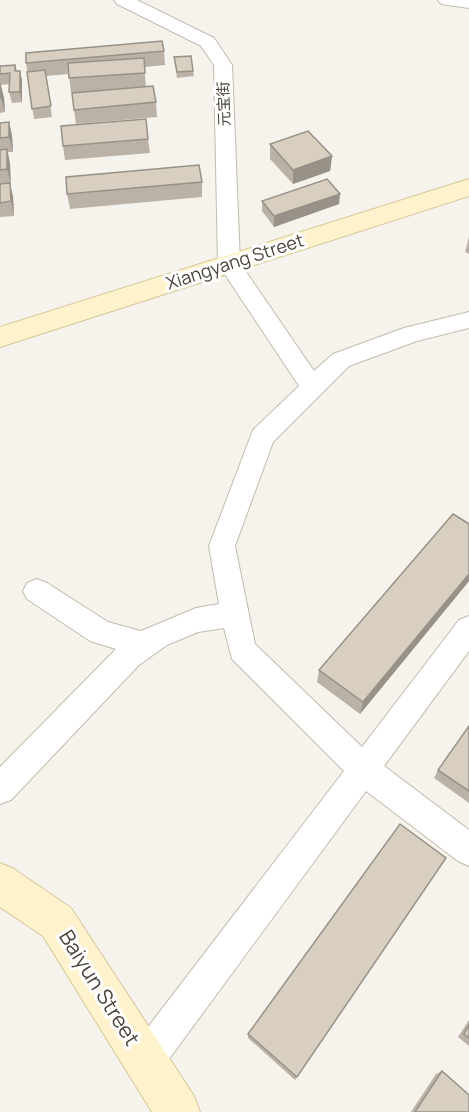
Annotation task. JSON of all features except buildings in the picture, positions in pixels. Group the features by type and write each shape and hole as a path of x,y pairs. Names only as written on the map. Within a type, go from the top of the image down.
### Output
{"street":[{"name":"元宝街","path":"123,0 208,42 223,65 229,264"},
{"path":"447,0 469,3"},
{"name":"Xiangyang Street","path":"0,337 469,187"},
{"path":"229,264 313,388"},
{"path":"469,320 412,334 341,360 262,437 222,546 242,650 363,770 469,850"},
{"path":"37,591 100,632 145,645"},
{"path":"0,789 129,656 157,636 196,620 235,614"},
{"path":"145,1061 469,629"},
{"name":"Baiyun Street","path":"0,883 57,922 178,1112"}]}
